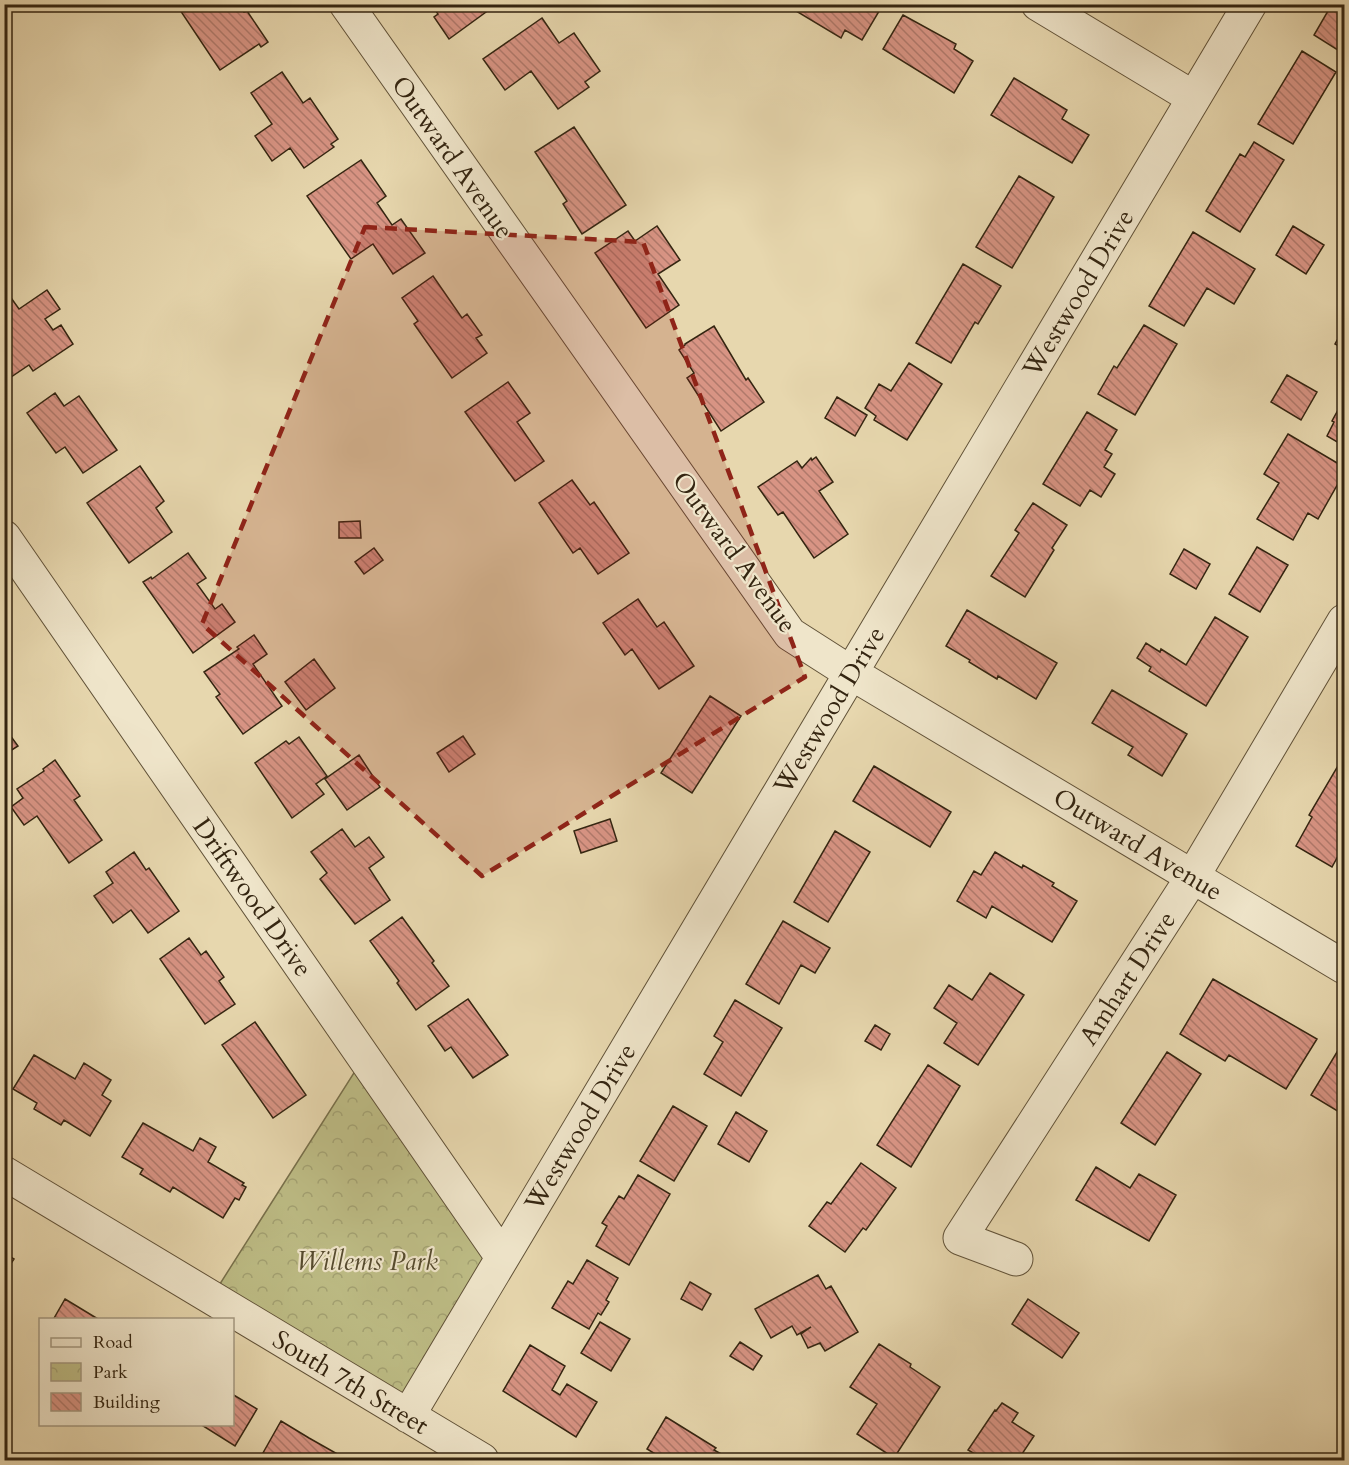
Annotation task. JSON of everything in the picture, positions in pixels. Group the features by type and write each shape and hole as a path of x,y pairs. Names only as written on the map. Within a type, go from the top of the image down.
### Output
{"street":[{"name":"Outward Avenue","path":"346,4 790,634 851,673 1344,967"},
{"path":"1038,4 1194,98"},
{"name":"Westwood Drive","path":"408,1416 1250,4"},
{"name":"Driftwood Drive","path":"4,537 502,1257"},
{"name":"Amhart Drive","path":"1016,1259 960,1238 1193,876 1344,621"},
{"name":"South 7th Street","path":"4,1173 482,1461"}],"highlighted area":[{"path":"365,227 643,242 805,677 482,876 202,624"}],"green space":[{"name":"Willems Park","path":"364,1057 502,1257 408,1416 211,1298"}],"building":[{"path":"176,4 239,4 244,12 247,11 268,42 261,47 259,44 220,70"},
{"path":"431,4 497,4 449,39 434,17 438,14"},
{"path":"876,4 881,8 862,40 845,30 841,38 786,5"},
{"path":"1332,4 1344,4 1344,54 1314,35"},
{"path":"903,15 956,44 954,49 973,61 954,93 883,49"},
{"path":"542,18 559,43 574,33 600,71 585,82 589,87 558,109 531,71 505,90 483,59"},
{"path":"1302,51 1336,72 1293,144 1258,124"},
{"path":"282,72 303,103 310,98 338,139 331,144 334,147 304,168 290,148 272,161 255,136 272,124 251,93"},
{"path":"1014,78 1067,110 1062,119 1089,135 1072,163 991,115"},
{"path":"574,127 626,205 582,234 563,204 567,201 535,152"},
{"path":"1254,142 1284,160 1240,232 1206,211 1240,154 1245,157"},
{"path":"361,160 386,196 377,203 392,225 401,219 425,253 393,274 373,244 351,259 307,196"},
{"path":"1019,176 1054,197 1012,268 976,247"},
{"path":"657,226 680,260 658,274 679,305 646,328 595,253 628,231 635,241"},
{"path":"1293,226 1324,245 1306,274 1276,255"},
{"path":"1193,232 1255,269 1234,304 1207,288 1184,326 1149,306"},
{"path":"963,264 1001,286 978,324 975,322 951,363 916,343"},
{"path":"433,276 462,318 467,314 482,335 476,338 487,353 452,378 414,324 418,321 402,298"},
{"path":"4,288 19,309 47,290 60,309 45,319 53,330 61,325 73,344 33,371 29,365 5,381"},
{"path":"1144,325 1177,344 1135,415 1098,394 1114,366 1117,368"},
{"path":"714,326 746,380 748,378 764,402 721,431 687,378 694,373 679,350"},
{"path":"1344,328 1344,349 1335,344"},
{"path":"909,363 942,384 907,440 874,420 876,416 865,408 879,384 891,391"},
{"path":"1287,375 1317,392 1301,420 1271,402"},
{"path":"508,382 530,413 517,422 544,461 515,481 465,412"},
{"path":"55,393 64,406 79,396 117,450 83,473 65,447 56,453 27,413"},
{"path":"837,397 867,415 855,436 825,418"},
{"path":"1344,399 1344,446 1327,436"},
{"path":"1087,412 1117,430 1105,450 1112,454 1104,467 1115,474 1101,497 1090,490 1080,506 1043,484"},
{"path":"1288,434 1344,467 1344,473 1318,519 1308,513 1293,540 1257,519 1279,483 1264,474"},
{"path":"816,457 833,482 819,491 848,534 814,558 783,512 778,515 758,487 797,461 802,468 811,458 812,460"},
{"path":"140,466 164,501 156,508 172,532 129,563 87,503"},
{"path":"572,480 590,505 594,502 629,553 598,574 580,548 573,553 539,503"},
{"path":"1033,503 1067,525 1025,597 991,576 1019,533 1015,530"},
{"path":"360,521 361,538 339,538 339,522"},
{"path":"1257,547 1288,565 1260,612 1229,594"},
{"path":"374,548 383,560 364,574 355,562"},
{"path":"1184,549 1210,564 1196,589 1170,574"},
{"path":"188,553 206,578 197,584 215,609 222,604 235,622 193,653 143,582 151,577 152,579"},
{"path":"638,599 657,627 664,622 694,666 659,689 632,649 625,655 603,623"},
{"path":"967,610 1057,663 1036,699 998,676 997,679 946,646"},
{"path":"1215,617 1248,637 1206,706 1149,671 1151,667 1137,658 1146,643 1160,652 1161,649 1186,665"},
{"path":"254,635 267,654 253,664 282,706 243,734 216,697 220,694 204,672 239,649 237,647"},
{"path":"314,659 335,688 306,710 285,682"},
{"path":"1112,690 1187,734 1162,776 1128,755 1133,747 1092,723"},
{"path":"710,696 741,716 692,793 661,773"},
{"path":"4,727 18,746 4,755"},
{"path":"463,736 475,754 449,772 437,753"},
{"path":"299,737 327,776 316,784 324,794 292,818 255,763 286,741 289,744"},
{"path":"359,755 380,787 347,810 325,779"},
{"path":"1342,759 1344,760 1344,845 1332,867 1296,846 1312,817 1309,815"},
{"path":"55,760 80,796 74,800 102,840 69,863 37,816 24,825 11,807 23,798 17,789 44,771 43,769"},
{"path":"874,766 951,812 930,847 853,801"},
{"path":"610,819 617,841 581,853 574,831"},
{"path":"342,829 355,847 369,837 384,857 369,868 390,900 355,924 320,879 327,873 311,852"},
{"path":"835,831 870,852 828,922 794,902"},
{"path":"134,852 146,870 149,868 179,911 148,933 131,910 113,923 94,896 113,883 106,872"},
{"path":"995,852 1054,883 1052,886 1077,901 1052,942 992,906 986,918 957,901 974,871 981,875"},
{"path":"402,917 449,986 416,1010 397,983 399,981 370,941"},
{"path":"783,921 830,948 815,973 801,965 779,1004 746,984"},
{"path":"189,938 201,955 206,951 224,977 219,981 235,1004 205,1024 160,959"},
{"path":"990,973 1024,995 978,1065 944,1043 957,1023 934,1008 949,985 972,1000"},
{"path":"1213,979 1317,1039 1286,1089 1229,1055 1225,1061 1180,1034"},
{"path":"468,999 508,1055 473,1078 451,1047 445,1051 428,1026"},
{"path":"735,1000 782,1028 741,1096 704,1074 723,1042 714,1036"},
{"path":"255,1022 306,1095 273,1118 222,1045"},
{"path":"875,1025 890,1034 881,1050 865,1041"},
{"path":"1167,1052 1201,1074 1155,1145 1121,1123"},
{"path":"1337,1052 1344,1056 1344,1115 1311,1095"},
{"path":"34,1055 75,1079 84,1063 111,1080 102,1095 111,1101 90,1136 64,1120 61,1125 34,1109 37,1103 13,1089"},
{"path":"928,1065 960,1086 911,1167 877,1145"},
{"path":"673,1106 707,1126 674,1181 640,1161"},
{"path":"736,1112 767,1131 749,1162 718,1144"},
{"path":"143,1123 193,1151 200,1138 216,1147 208,1162 244,1183 242,1185 246,1187 239,1200 235,1198 223,1218 173,1187 170,1192 140,1174 143,1169 122,1157"},
{"path":"861,1163 896,1188 866,1230 863,1228 845,1252 809,1226 827,1202 831,1204"},
{"path":"1096,1167 1130,1188 1139,1174 1176,1195 1149,1241 1076,1200"},
{"path":"638,1175 670,1194 629,1265 596,1246 607,1226 602,1223 619,1196 624,1199"},
{"path":"4,1253 14,1259 4,1274"},
{"path":"587,1260 618,1278 606,1300 609,1302 601,1315 598,1313 589,1329 552,1308 568,1281 573,1284"},
{"path":"818,1275 826,1289 831,1286 858,1332 825,1351 820,1343 808,1348 801,1334 811,1327 797,1335 792,1326 771,1338 755,1309"},
{"path":"690,1282 711,1294 702,1310 681,1299"},
{"path":"65,1299 96,1318 54,1318"},
{"path":"1028,1299 1079,1333 1062,1358 1012,1324"},
{"path":"600,1322 630,1339 611,1371 581,1353"},
{"path":"740,1342 762,1356 753,1370 730,1356"},
{"path":"879,1344 911,1364 910,1367 940,1387 894,1458 857,1434 877,1404 850,1387"},
{"path":"530,1345 565,1366 552,1390 560,1395 567,1384 597,1402 576,1437 503,1391"},
{"path":"234,1395 257,1409 235,1446 203,1426 234,1426"},
{"path":"1002,1403 1018,1413 1012,1422 1034,1436 1018,1460 985,1460 968,1450"},
{"path":"666,1417 732,1460 665,1460 647,1449"},
{"path":"281,1421 309,1438 348,1460 259,1460"}]}
